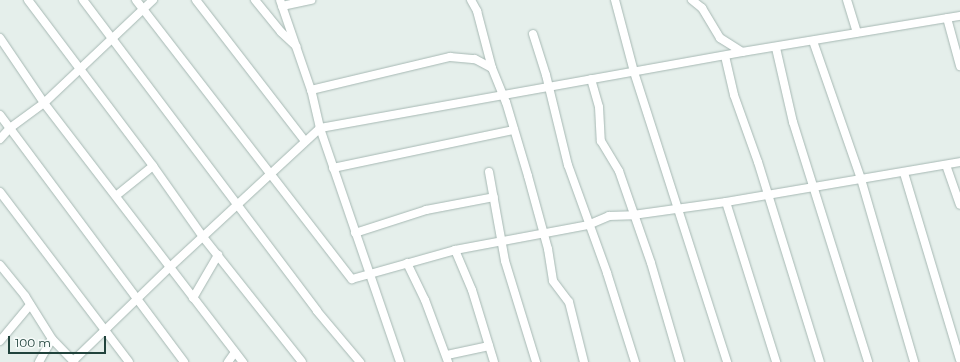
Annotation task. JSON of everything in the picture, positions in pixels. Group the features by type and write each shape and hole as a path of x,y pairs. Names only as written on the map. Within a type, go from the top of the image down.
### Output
{"street":[{"path":"28,0 153,166 203,237 218,254 302,362"},
{"path":"83,0 317,311 360,362"},
{"path":"136,0 218,103 270,175 350,278 360,278 368,272 455,250 588,224 609,216 633,215 677,207 726,202 766,193 904,173 960,162"},
{"path":"0,138 10,128 44,103 78,68 112,39 153,0"},
{"path":"196,0 304,141"},
{"path":"255,0 281,32 297,46"},
{"path":"311,0 281,3 311,90 320,128 333,168 400,362"},
{"path":"471,0 477,11 492,68 504,94 543,232 551,274 569,302 584,362"},
{"path":"615,0 634,72 727,362"},
{"path":"692,0 702,8 720,38 742,52"},
{"path":"847,0 857,33"},
{"path":"0,265 30,305 52,339 74,361 168,268 237,206 304,141 320,128 742,52 776,48 960,16"},
{"path":"947,18 960,66"},
{"path":"533,34 568,165 578,186 588,224 607,273 635,362"},
{"path":"0,38 44,103 117,195 168,268 243,362"},
{"path":"813,41 861,179 914,362"},
{"path":"776,48 793,122 868,362"},
{"path":"725,56 734,95 740,106 820,362"},
{"path":"311,90 450,57 476,59 492,68"},
{"path":"591,79 599,108 601,141 619,171 633,215 651,263 680,362"},
{"path":"0,115 136,300 184,362"},
{"path":"333,168 514,130"},
{"path":"946,165 960,205"},
{"path":"117,195 153,166"},
{"path":"489,172 503,240 505,261 536,362"},
{"path":"904,173 960,360"},
{"path":"0,192 129,362"},
{"path":"355,233 426,210 494,197"},
{"path":"726,202 776,362"},
{"path":"455,250 472,290 494,362"},
{"path":"193,298 218,254"},
{"path":"407,263 448,359 489,346"},
{"path":"0,341 30,305"},
{"path":"39,362 52,339"},
{"path":"228,362 235,352"}]}
